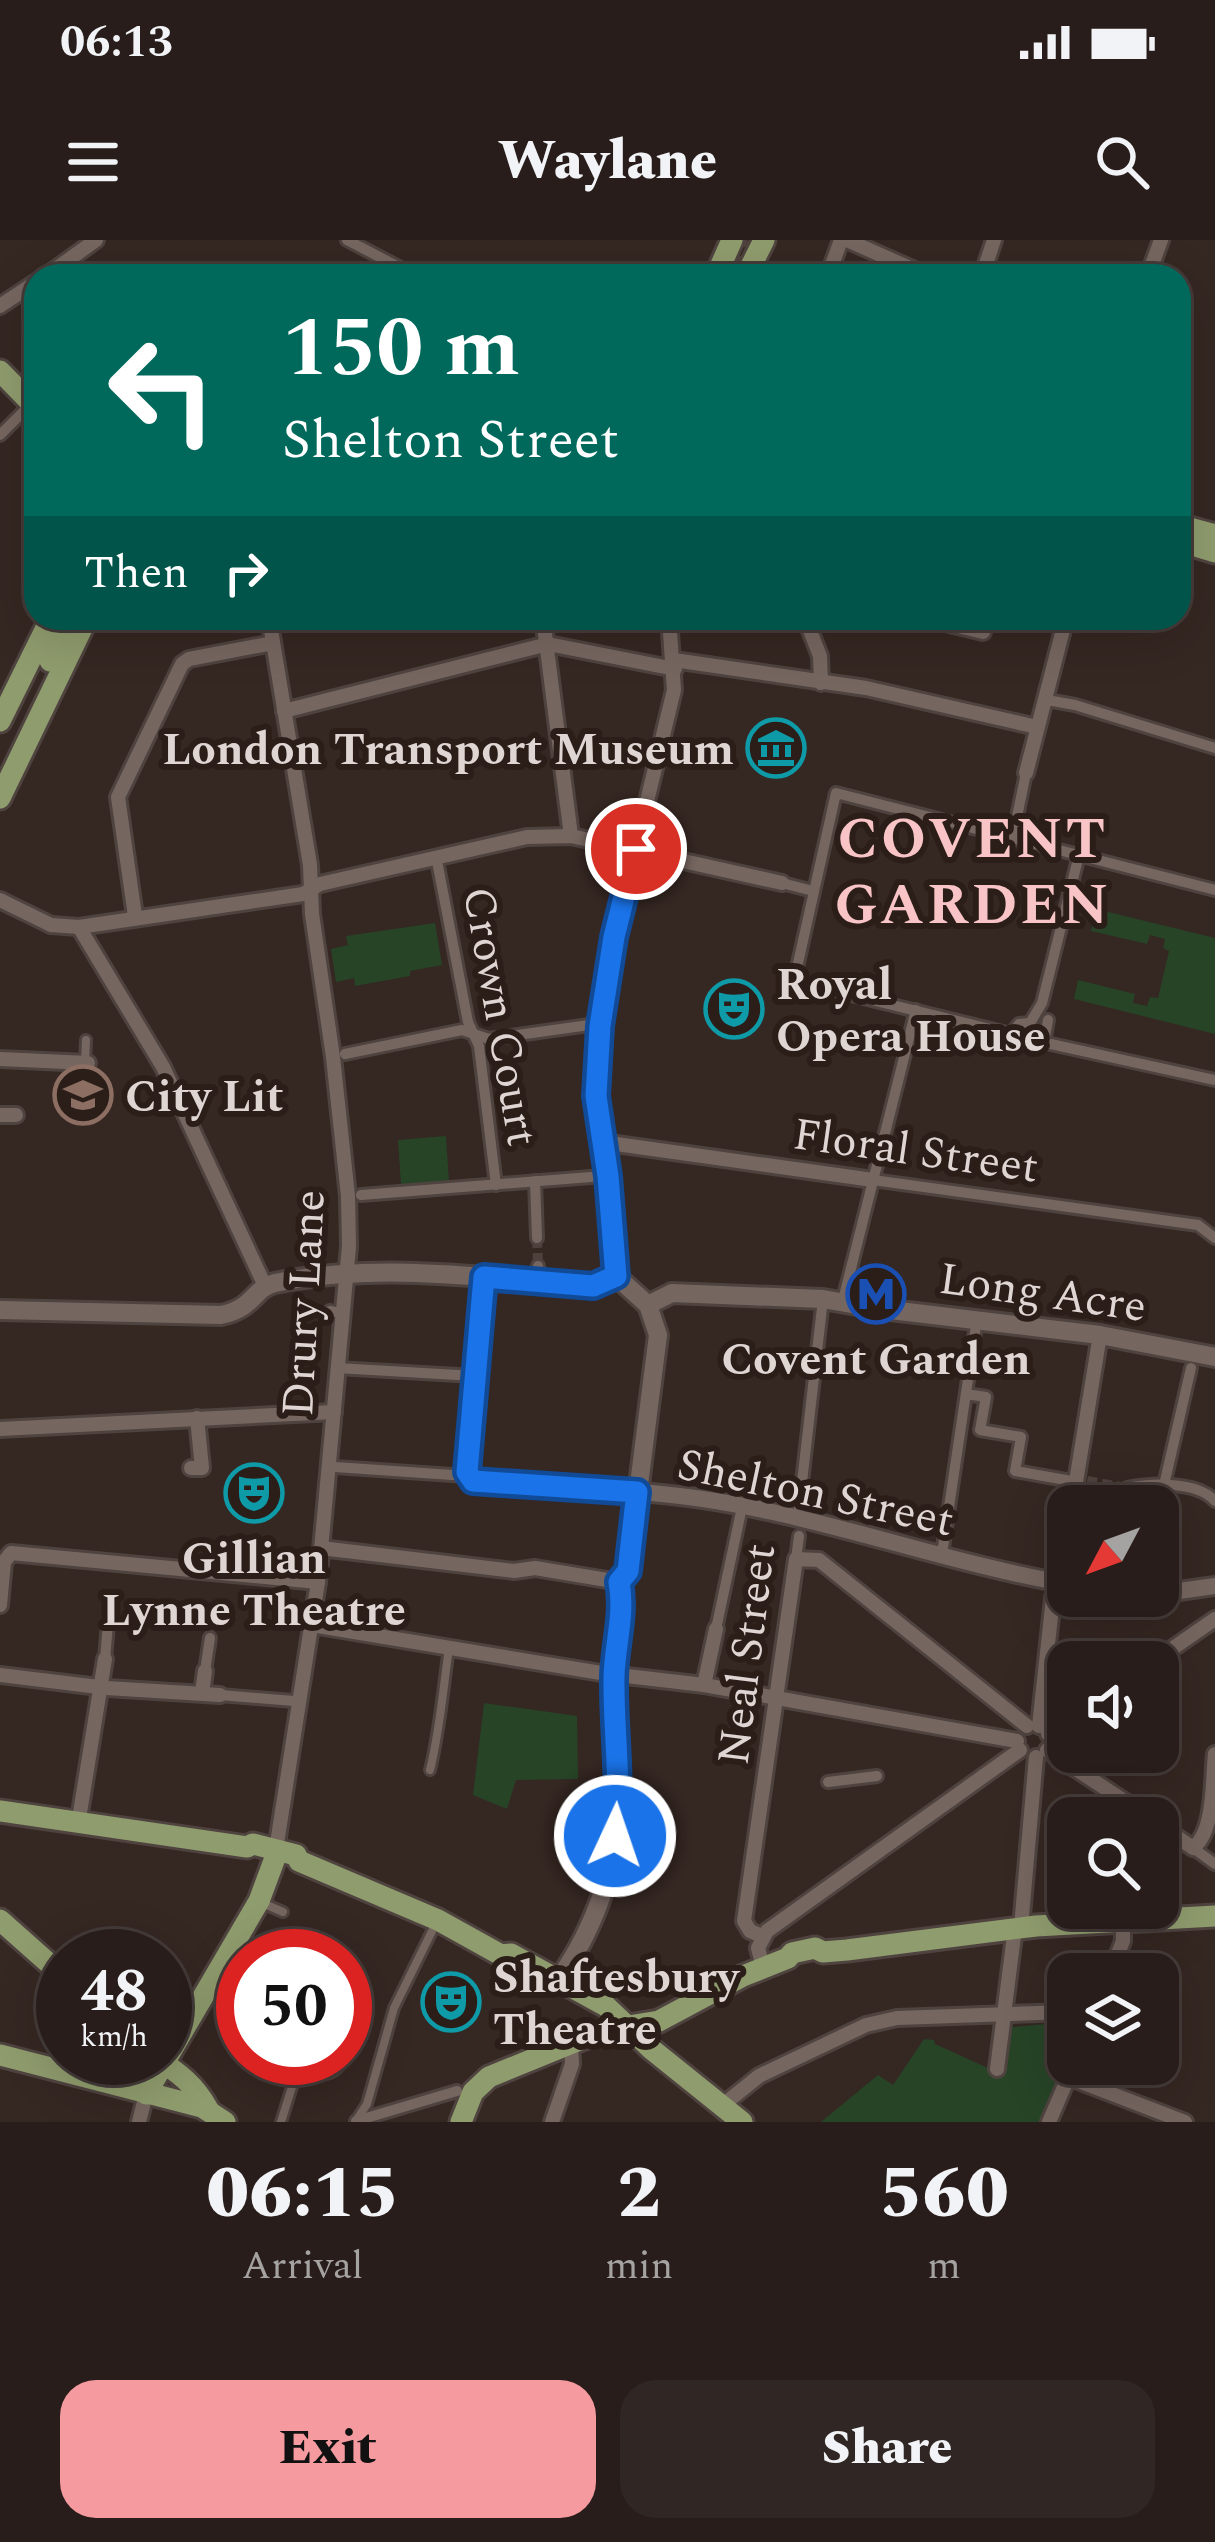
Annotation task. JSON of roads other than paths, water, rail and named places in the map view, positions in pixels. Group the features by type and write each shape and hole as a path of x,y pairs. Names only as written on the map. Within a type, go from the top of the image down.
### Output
{"main road":[{"path":"0,371 24,396"},
{"path":"1,717 45,630"},
{"path":"0,768 64,630"},
{"path":"0,798 80,630"},
{"path":"0,1310 221,1315 244,1309 265,1286 346,1274 484,1277 593,1286 616,1276 648,1305 658,1335 628,1571 619,1582 622,1604 606,1673 619,1783 615,1836 589,1928 555,1988"},
{"name":"Long Acre","path":"648,1305 672,1293 833,1299 1100,1336 1193,1360 1215,1357"},
{"path":"0,1811 247,1847 299,1861 438,1920 501,1955 511,1954 597,2017 627,2025 742,2122"},
{"path":"192,2014 259,1901 276,1854"},
{"path":"1179,1917 1215,1916"},
{"path":"0,1920 36,1952"},
{"path":"461,2122 473,2092 484,2080 572,2042 670,2016 788,1958 796,1961 823,1952 1047,1925"},
{"path":"0,2056 217,2116"},
{"path":"146,2094 150,2085"},
{"path":"191,2085 217,2116"}],"street":[{"path":"63,264 96,240"},
{"path":"346,240 393,264"},
{"path":"844,240 900,264"},
{"path":"0,436 24,414"},
{"name":"Drury Lane","path":"271,630 312,889 348,1196 346,1274 318,1582 276,1854"},
{"path":"545,630 571,836"},
{"path":"616,1276 596,1096 600,1026 614,937 674,690 670,630"},
{"path":"810,630 820,656 821,682"},
{"path":"1012,836 1063,630"},
{"path":"135,916 118,796 182,664 273,644"},
{"path":"284,710 548,644 866,688 1037,727"},
{"path":"1047,700 1215,748"},
{"path":"1078,855 1043,1000 1030,1022 1019,1024 1010,1034 794,981 836,793 1215,890"},
{"path":"0,900 51,925 79,926 299,895 527,838 571,836 813,891"},
{"name":"Crown Court","path":"437,861 468,1022 475,1032 496,1185"},
{"path":"79,926 163,1067 265,1286"},
{"name":"Neal Street","path":"762,1936 744,1921 833,1299 873,1180 916,1010"},
{"path":"1044,1042 1048,1020"},
{"path":"345,1054 462,1030 489,1039 589,1025"},
{"path":"1028,1039 1215,1081"},
{"path":"0,1059 87,1063"},
{"name":"Floral Street","path":"602,1142 1198,1225 1215,1238"},
{"path":"361,1195 591,1177"},
{"path":"535,1181 537,1238"},
{"path":"467,1476 484,1277"},
{"path":"942,1554 977,1318"},
{"path":"1079,1485 1100,1336"},
{"path":"1163,1485 1193,1360"},
{"path":"337,1368 475,1376"},
{"path":"966,1394 986,1397 980,1430"},
{"path":"0,1429 334,1412"},
{"path":"196,1418 199,1471"},
{"path":"962,1428 1021,1437 1015,1471 1080,1481"},
{"name":"Shelton Street","path":"334,1467 637,1492 839,1521 942,1554 1047,1579"},
{"path":"1179,1488 1208,1493 1215,1501"},
{"path":"704,1685 742,1507"},
{"path":"321,1548 514,1571 535,1568 619,1582"},
{"path":"0,1605 6,1551 318,1582"},
{"path":"796,1559 819,1560 1039,1738 1121,1797"},
{"path":"1179,1591 1215,1586"},
{"path":"997,2069 1057,1617"},
{"path":"1179,1643 1214,1618"},
{"path":"79,1825 108,1623"},
{"path":"312,1625 704,1685 1019,1745 1039,1738"},
{"path":"202,1694 209,1638"},
{"path":"0,1675 294,1701"},
{"path":"764,1967 758,1953 762,1936 1019,1745 1047,1733"},
{"path":"1193,1848 1208,1828 1215,1754"},
{"path":"828,1782 877,1776"},
{"path":"1179,1838 1215,1864"},
{"path":"723,2104 759,2076 866,2025 897,2018 1047,2013"},
{"path":"552,2122 572,2064 572,2042"},
{"path":"1049,2122 1065,2085"},
{"path":"1104,2085 1185,2122"},
{"path":"355,2121 457,2091"},
{"path":"139,2122 146,2094"}],"lane":[{"path":"86,1040 87,1063"},
{"path":"430,1770 440,1732 438,1713 449,1646"},
{"path":"259,1901 283,1912"},
{"path":"355,2121 367,2104 394,2008 438,1920"},
{"path":"206,1993 216,1996"},
{"path":"281,2122 293,2085"}],"tunnel":[{"path":"737,264 746,240"},
{"path":"537,1238 538,1266"},
{"path":"1087,1481 1110,1485"}],"place":[{"name":"London Transport Museum","path":"776,748"},
{"name":"Royal Opera House","path":"734,1009"},
{"name":"City Lit","path":"83,1095"},
{"name":"Covent Garden","path":"876,1294"},
{"name":"Gillian Lynne Theatre","path":"254,1493"},
{"name":"Shaftesbury Theatre","path":"451,2002"}],"district":[{"name":"COVENT GARDEN","path":"973,870"}]}
